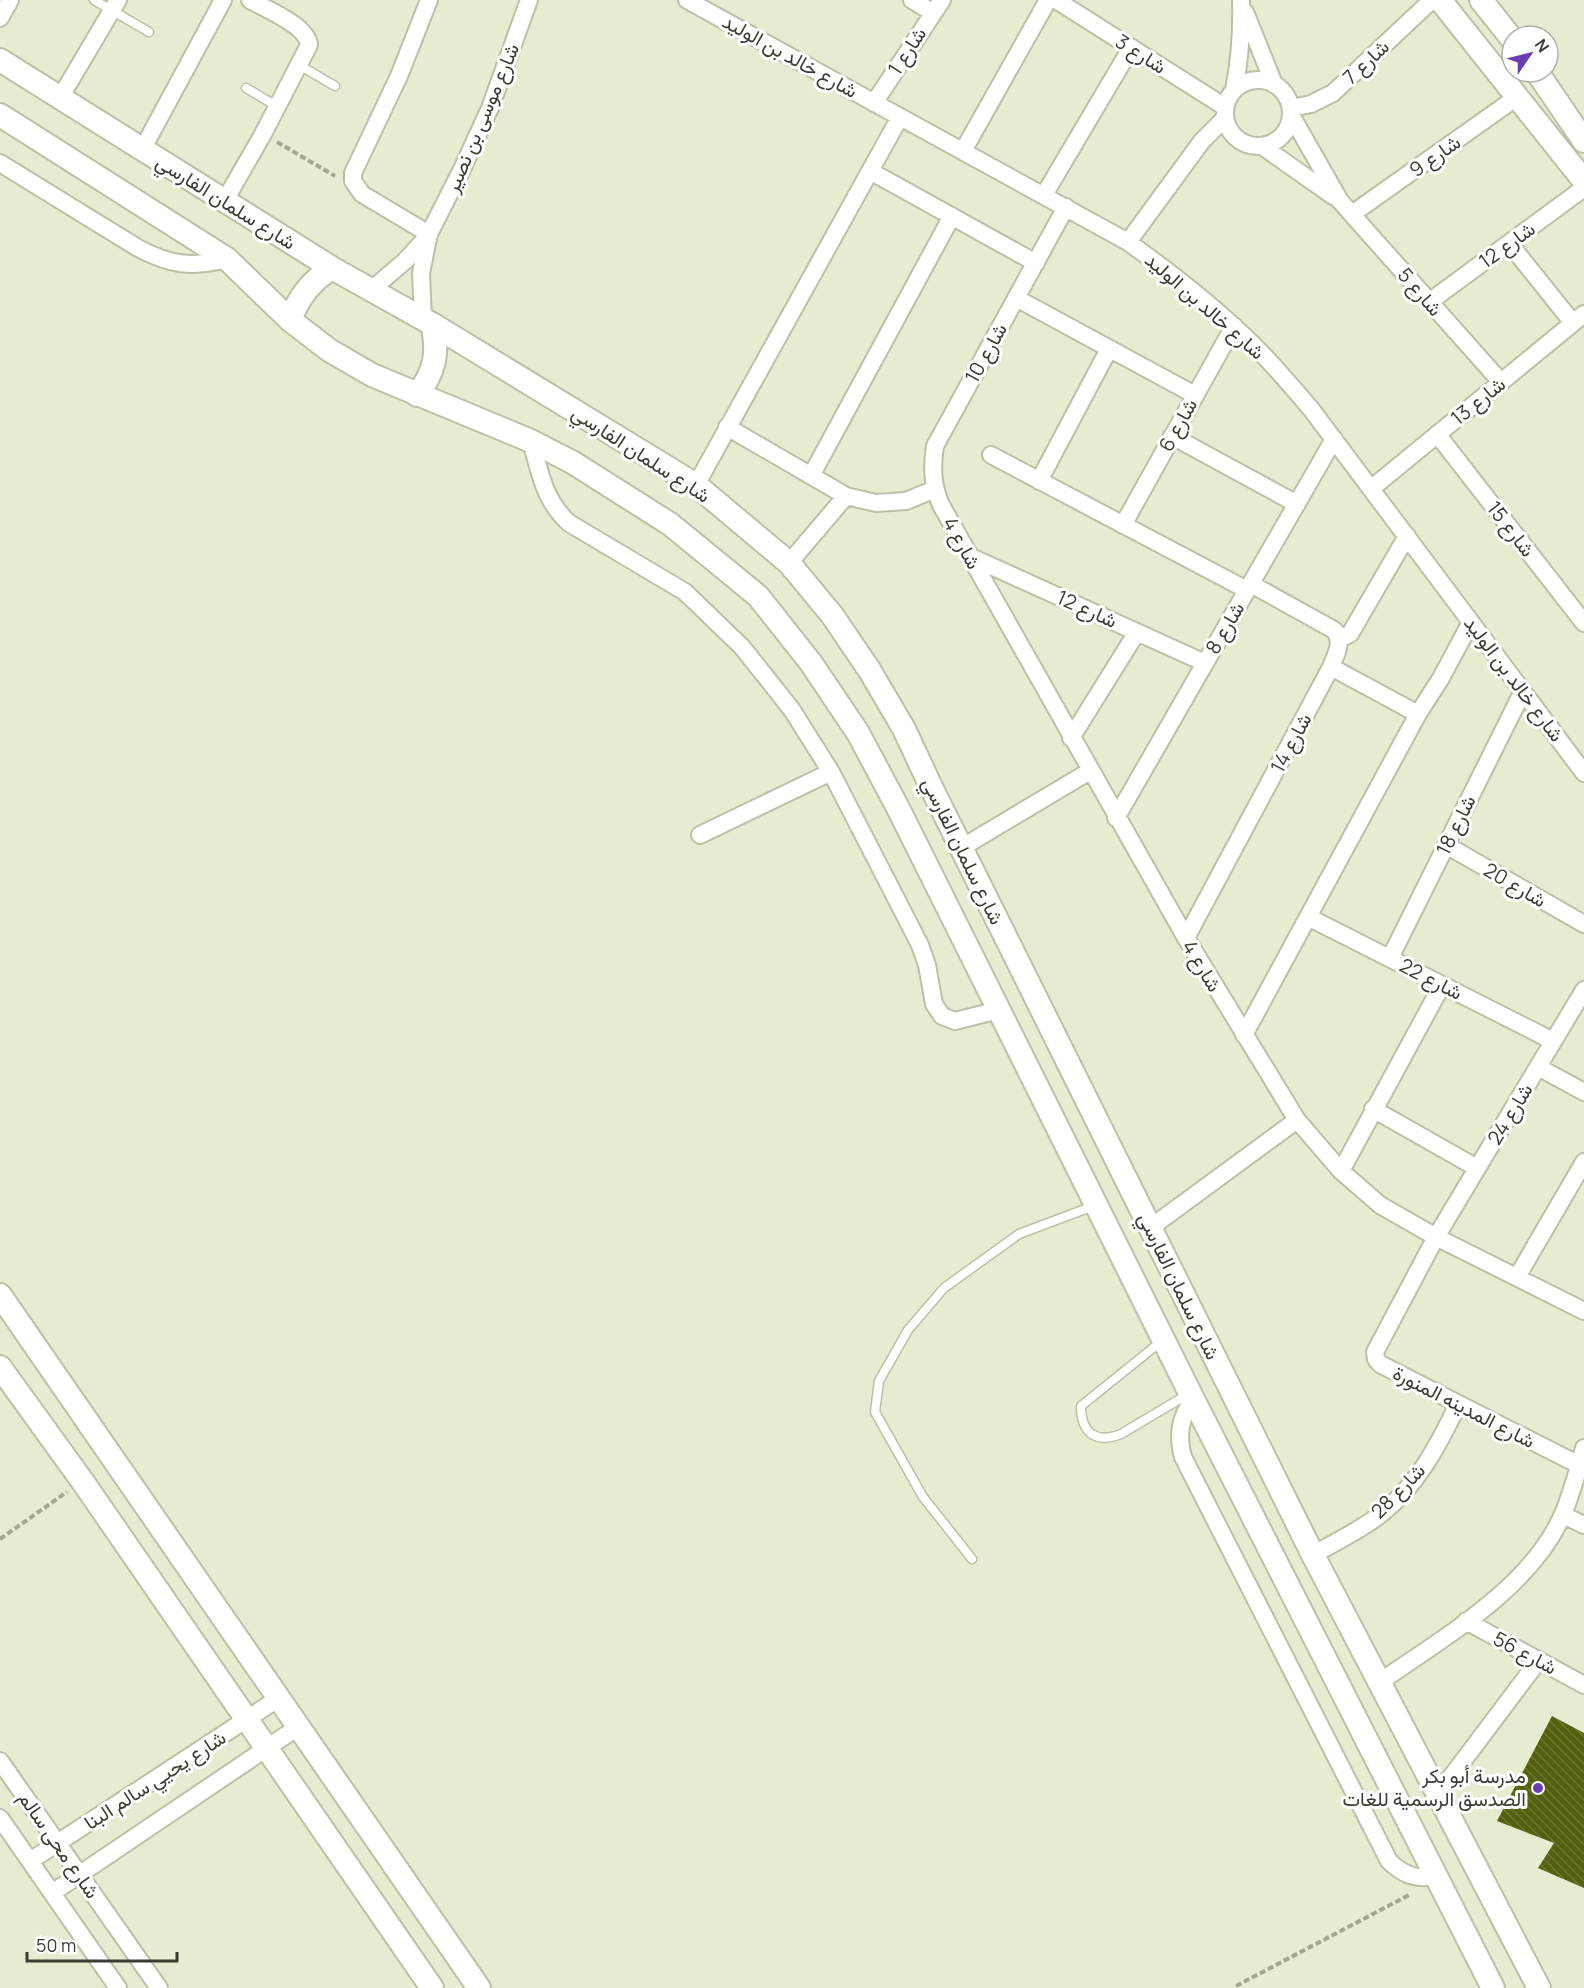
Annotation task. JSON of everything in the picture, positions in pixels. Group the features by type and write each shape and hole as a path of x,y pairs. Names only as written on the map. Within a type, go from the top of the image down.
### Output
{"street":[{"path":"0,18 10,0"},
{"path":"142,150 223,0"},
{"path":"224,202 278,107 309,45 309,39 277,7 250,0"},
{"path":"429,0 399,76 355,165 353,181 362,194 429,234"},
{"name":"شارع موسى بن نصير","path":"371,290 405,261 429,234 490,108 529,0"},
{"name":"شارع خالد بن الوليد","path":"687,0 1128,242 1185,284 1234,326 1281,374 1334,439 1584,773"},
{"path":"912,0 937,6"},
{"path":"963,151 1048,0"},
{"path":"1241,0 1274,84"},
{"path":"1128,242 1225,112 1234,90 1239,60 1242,29 1241,0"},
{"name":"شارع 7","path":"1291,111 1333,93 1432,0"},
{"path":"1440,0 1500,62"},
{"path":"1481,0 1500,24"},
{"name":"شارع 3","path":"1067,3 1225,112"},
{"path":"60,98 115,5"},
{"name":"شارع 1","path":"874,103 937,6"},
{"path":"1044,195 1131,48"},
{"name":"شارع سلمان الفارسي","path":"0,60 332,268 427,321 696,485 789,562 832,615 870,671 904,729 1313,1555 1539,1988"},
{"path":"1225,112 1230,132 1247,145 1262,146 1279,139 1290,124 1291,111 1288,98 1274,84 1264,80 1253,80 1243,83 1234,90"},
{"path":"1511,84 1517,97 1584,181"},
{"path":"1546,84 1584,141"},
{"name":"شارع 9","path":"1352,214 1517,97"},
{"path":"1538,122 1545,108 1550,105 1561,105"},
{"name":"شارع 5","path":"1291,111 1340,201 1501,382"},
{"name":"شارع سلمان الفارسي","path":"0,115 227,259 290,320 329,350 372,375 531,441 572,462 670,524 758,596 811,663 858,734 898,808 1192,1396 1493,1988"},
{"path":"696,485 900,117"},
{"name":"شارع 5","path":"1262,146 1340,201"},
{"path":"0,163 159,259 181,264 204,264 227,259"},
{"path":"870,171 1036,263"},
{"name":"شارع 12","path":"1429,302 1584,188"},
{"name":"شارع 10","path":"938,497 932,467 935,446 1066,207"},
{"path":"811,476 952,216"},
{"name":"شارع موسى بن نصير","path":"427,321 421,273 429,234"},
{"path":"1509,243 1579,318"},
{"path":"290,320 295,307 310,284 332,268"},
{"path":"1016,298 1195,395"},
{"name":"شارع 13","path":"1372,488 1579,318"},
{"path":"417,395 426,384 435,362 436,339 427,321"},
{"name":"شارع 6","path":"1123,525 1234,326"},
{"path":"1039,480 1109,349"},
{"path":"727,427 846,496 876,503 938,497"},
{"name":"شارع 15","path":"1437,434 1584,623"},
{"path":"1172,436 1297,504"},
{"name":"شارع 8","path":"1116,818 1334,439"},
{"path":"531,441 544,485 558,513 569,524 685,592 742,647 792,710 831,772 920,945 927,965 934,1004 942,1016 955,1021 999,1010"},
{"path":"991,455 1123,525 1334,630 1339,639 1350,634 1407,536"},
{"path":"789,562 846,496"},
{"name":"شارع 4","path":"938,497 1116,818 1297,1120 1341,1171 1380,1205 1436,1237 1584,1311"},
{"name":"شارع 12","path":"969,556 1205,663"},
{"path":"1244,1035 1418,714 1441,678 1471,622"},
{"path":"1071,738 1137,632"},
{"name":"شارع 14","path":"1186,938 1331,667 1339,639"},
{"path":"1331,667 1418,714"},
{"name":"شارع 18","path":"1390,958 1523,691"},
{"path":"961,848 1090,771"},
{"path":"700,836 831,772"},
{"name":"شارع 20","path":"1446,845 1584,924"},
{"name":"شارع 22","path":"1308,917 1553,1041"},
{"path":"1341,1171 1442,985"},
{"name":"شارع 24","path":"1436,1237 1584,990"},
{"path":"1538,1067 1584,1092"},
{"path":"1373,1109 1477,1168"},
{"path":"1150,1228 1297,1120"},
{"path":"1516,1277 1584,1162"},
{"name":"شارع المدينه المنورة","path":"1436,1237 1375,1353 1376,1359 1380,1364 1579,1465"},
{"path":"0,1295 479,1988"},
{"path":"0,1367 83,1482 432,1988"},
{"path":"0,1383 25,1403"},
{"path":"1192,1396 1181,1421 1179,1433 1183,1457 1389,1861 1410,1876 1437,1878"},
{"name":"شارع 28","path":"1313,1555 1382,1514 1413,1482 1439,1444 1458,1404"},
{"path":"1380,1682 1505,1592 1537,1556 1563,1515 1584,1448"},
{"path":"1563,1515 1584,1525"},
{"name":"شارع 56","path":"1466,1621 1584,1685"},
{"path":"1438,1793 1539,1660"},
{"name":"شارع يحيي سالم البنا","path":"30,1861 279,1698"},
{"name":"شارع يحيي سالم البنا","path":"52,1893 298,1727"},
{"name":"شارع محى سالم","path":"0,1761 159,1988"},
{"name":"شارع محى سالم","path":"0,1818 118,1988"}],"lane":[{"path":"94,0 115,5 149,32"},
{"path":"299,65 334,86"},
{"path":"246,88 278,107"},
{"path":"972,1559 923,1497 875,1412 879,1381 908,1330 944,1288 1019,1234 1096,1205"},
{"path":"1164,1340 1081,1406 1081,1419 1087,1430 1097,1437 1110,1438 1192,1396"}],"path":[{"path":"263,134 357,188"},
{"path":"0,1539 83,1482"},
{"path":"1236,1986 1437,1878"}],"building":[{"path":"1552,1716 1584,1733 1584,1888 1538,1868 1554,1843 1497,1821"}],"place":[{"name":"مدرسة أبو بكر الصدسق الرسمية للغات","path":"1538,1788"}]}
